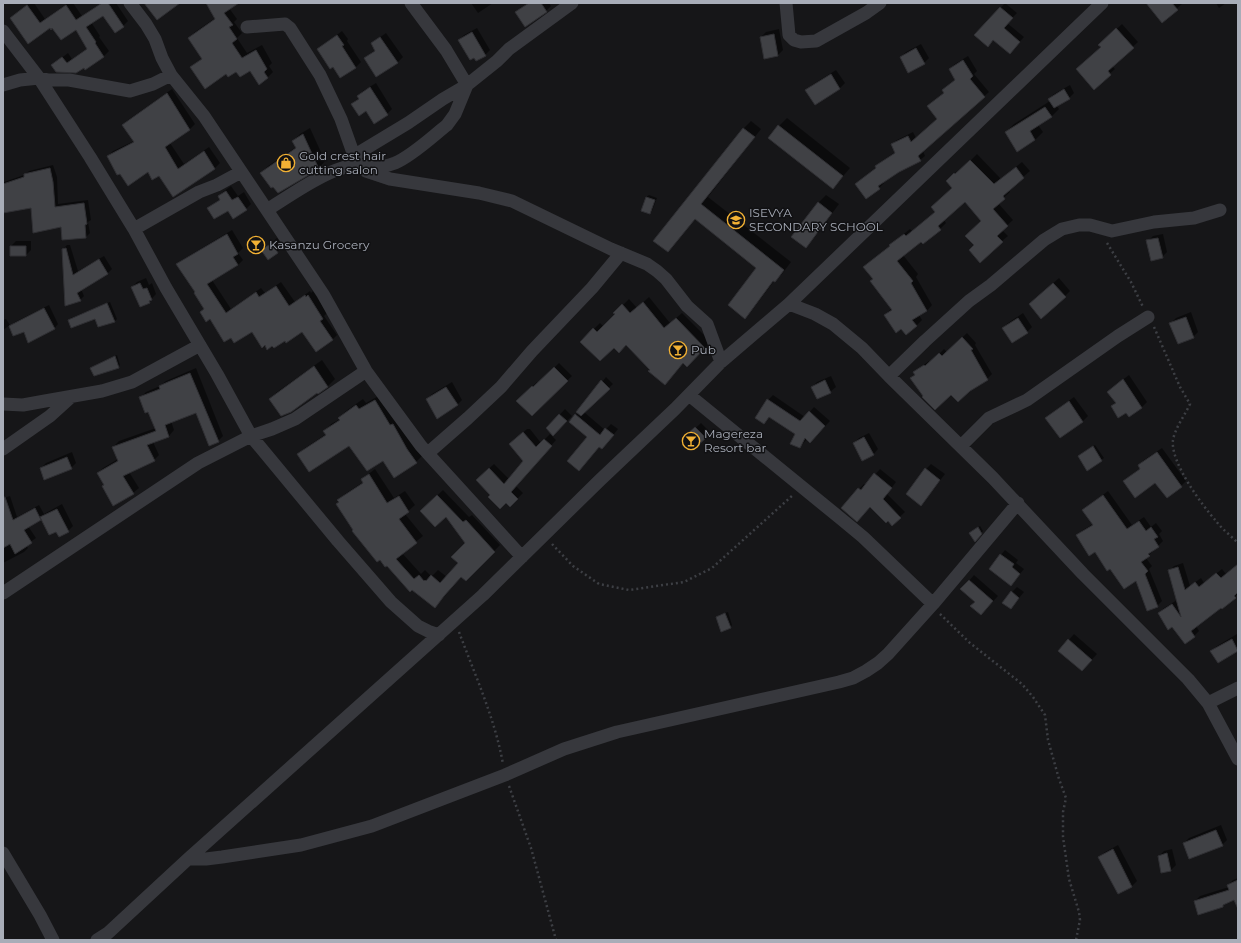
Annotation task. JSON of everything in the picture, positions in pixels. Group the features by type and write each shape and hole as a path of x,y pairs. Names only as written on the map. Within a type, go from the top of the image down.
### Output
{"street":[{"path":"130,3 155,39 162,58 171,75 204,116 323,294 366,370 401,419 428,453 522,557"},
{"path":"411,3 446,50 468,85"},
{"path":"267,210 313,181 356,160 448,96 468,85 509,49 572,3"},
{"path":"786,3 789,35 794,40 801,42 816,41 866,13 880,3"},
{"path":"98,940 108,933 188,859 484,595 721,362 789,304 1102,3"},
{"path":"247,27 285,24 290,28 320,75 341,119 356,160 366,171 390,179 473,192 512,201 647,264 657,270 666,279 687,306 707,324 721,362"},
{"path":"3,31 39,78 90,157 134,229 251,436 391,602 418,626 439,635"},
{"path":"3,85 20,80 39,78 80,81 97,86 130,91 153,84 171,75"},
{"path":"356,160 369,167 384,166 397,162 408,155 452,120 468,85"},
{"path":"134,229 199,192 217,185 241,172"},
{"path":"889,376 969,301 991,285 1044,240 1062,229 1090,225 1112,231 1154,222 1194,218 1220,210"},
{"path":"428,453 501,387 532,351 592,288 621,253"},
{"path":"789,304 815,314 833,324 862,348 961,446 1018,504 1083,574 1164,654 1208,703 1238,759"},
{"path":"961,446 989,418 1027,400 1118,336 1148,317"},
{"path":"3,404 23,405 102,391 132,382 200,345"},
{"path":"3,593 198,463 251,436 295,419 366,370"},
{"path":"689,395 863,537 932,605"},
{"path":"3,450 50,416 72,396"},
{"path":"188,859 222,857 300,845 372,826 505,775 564,749 617,732 853,678 878,663 932,605 1018,504"},
{"path":"1208,703 1238,688"},
{"path":"3,853 53,940"}],"path":[{"path":"1104,230 1110,248 1131,282 1154,326 1180,387 1190,404 1177,428 1173,441 1174,453 1179,467 1216,522 1238,543"},
{"path":"544,536 573,566 599,584 629,590 684,582 712,568 803,487"},
{"path":"932,605 970,643 1022,684 1033,696 1045,715 1048,740 1066,798 1063,812 1063,837 1069,879 1080,916 1076,940"}],"building":[{"path":"102,3 108,3 124,27 115,33 103,16 86,27 104,57 85,70 84,68 76,73 56,72 51,65 62,57 67,63 87,49 76,30 61,40 52,28 51,30 50,28 28,44 10,18 27,5 40,23 66,5 76,20"},
{"path":"144,3 180,3 157,20"},
{"path":"206,3 239,3 224,13 233,25 229,27 237,39 232,43 242,58 256,50 267,69 264,72 268,78 259,85 250,71 240,77 236,72 228,77 226,74 205,89 190,67 202,59 188,38 215,19"},
{"path":"529,3 541,3 547,12 525,27 515,12"},
{"path":"1146,3 1172,3 1178,10 1162,23"},
{"path":"1000,7 1013,18 1004,28 1020,42 1010,54 993,40 988,47 974,35"},
{"path":"1116,28 1134,48 1108,71 1111,75 1094,90 1076,69 1101,47 1098,45"},
{"path":"472,32 486,56 476,61 474,58 470,60 458,40"},
{"path":"774,34 778,56 764,59 760,37"},
{"path":"337,35 356,68 340,78 333,67 330,69 317,49"},
{"path":"380,37 398,63 376,77 364,58 375,51 371,43"},
{"path":"916,48 925,64 908,73 900,57"},
{"path":"963,60 973,76 970,79 985,97 918,156 921,161 899,172 878,186 880,189 866,199 855,184 876,168 875,166 895,153 891,144 908,136 911,142 937,119 927,106 944,93 942,90 955,80 949,69"},
{"path":"831,74 840,89 815,105 805,90"},
{"path":"370,87 388,115 374,124 366,111 359,116 351,104 359,99 357,96"},
{"path":"1064,89 1070,99 1054,108 1048,99"},
{"path":"167,93 190,130 165,147 178,169 204,151 215,169 173,197 159,176 152,180 148,172 128,186 120,174 117,175 107,156 134,142 122,125"},
{"path":"1045,107 1052,117 1030,131 1035,140 1017,152 1005,132"},
{"path":"778,125 843,176 833,189 768,138"},
{"path":"743,128 755,137 701,204 784,270 775,282 773,281 745,319 728,305 756,268 695,219 668,252 653,241"},
{"path":"303,134 319,169 278,193 273,187 271,188 260,173 296,148 292,141"},
{"path":"970,160 994,184 1016,167 1024,178 1003,196 1005,199 993,209 1008,226 997,236 1003,242 980,263 969,250 974,245 965,236 981,221 965,202 938,226 941,230 923,244 921,242 897,261 913,281 911,283 927,311 912,320 917,326 906,335 901,329 896,333 884,315 892,310 870,281 873,279 863,267 890,246 889,245 904,234 906,236 935,212 931,207 952,188 946,181"},
{"path":"50,168 55,207 84,203 87,224 85,225 86,238 62,240 61,227 33,233 31,208 3,213 3,184 24,177 24,174"},
{"path":"226,191 232,200 238,197 247,210 233,219 228,211 214,219 207,208 220,200 218,196"},
{"path":"646,197 655,200 650,214 641,211"},
{"path":"818,202 832,213 806,248 791,237"},
{"path":"227,234 238,254 233,257 238,265 207,284 226,313 256,292 259,297 276,286 289,306 305,295 306,297 308,295 323,319 320,321 333,340 316,352 302,332 286,343 285,341 274,348 272,346 267,350 265,345 262,348 252,332 234,343 231,338 224,342 210,319 206,322 200,312 204,309 194,293 195,292 176,264"},
{"path":"1158,238 1163,258 1151,261 1146,240"},
{"path":"272,243 278,253 268,260 261,250"},
{"path":"10,246 26,246 26,256 10,256"},
{"path":"66,248 73,275 99,259 108,274 77,293 81,301 65,306 62,249"},
{"path":"140,283 143,289 147,288 152,300 149,301 150,303 140,307 131,287"},
{"path":"1053,283 1066,297 1041,319 1029,304"},
{"path":"643,302 664,328 676,318 705,348 687,367 683,363 665,385 648,371 650,370 626,345 619,353 614,348 600,361 580,342 593,328 597,332 615,314 613,313 622,304 630,313"},
{"path":"107,303 115,322 98,327 95,319 71,328 68,320"},
{"path":"44,308 55,329 28,343 24,332 13,336 9,326"},
{"path":"1186,317 1194,338 1178,344 1169,323"},
{"path":"1018,318 1028,333 1012,343 1002,328"},
{"path":"962,337 973,349 971,350 988,380 970,391 958,402 951,395 935,410 922,397 923,396 910,378 915,375 913,372 924,365 925,366 939,353 942,356"},
{"path":"115,356 119,368 94,376 90,368"},
{"path":"314,366 328,387 291,412 281,416 269,399"},
{"path":"554,367 568,381 532,416 516,401"},
{"path":"190,373 219,442 209,446 196,413 165,425 169,437 147,445 155,461 123,476 134,494 113,506 97,473 118,461 112,447 156,431 148,412 145,413 139,397 160,389 159,386"},
{"path":"1123,379 1142,408 1129,417 1126,413 1118,418 1111,406 1116,403 1107,392"},
{"path":"601,380 610,389 581,416 576,412"},
{"path":"825,380 831,393 817,399 811,387"},
{"path":"446,387 458,405 437,419 426,399"},
{"path":"767,399 800,421 809,411 825,426 810,443 805,438 800,448 790,444 795,434 769,417 764,424 755,418"},
{"path":"375,400 390,425 393,424 417,463 394,478 383,461 367,471 349,446 309,472 297,454 326,435 323,431 340,420 338,418 356,405 359,409"},
{"path":"1069,401 1083,422 1060,438 1045,418"},
{"path":"559,414 567,421 553,436 546,428"},
{"path":"575,414 600,435 605,428 614,435 602,449 599,447 579,471 567,461 587,437 569,422"},
{"path":"695,427 706,438 696,447 685,436"},
{"path":"523,432 536,447 544,439 552,446 511,492 518,499 510,507 506,503 500,509 488,497 490,495 476,480 489,468 504,484 523,461 509,444"},
{"path":"864,437 874,455 862,461 853,443"},
{"path":"1093,446 1102,461 1087,471 1078,456"},
{"path":"1157,452 1182,487 1167,498 1155,483 1135,498 1123,481 1140,469 1138,465"},
{"path":"67,457 72,469 44,480 40,468"},
{"path":"925,468 940,480 921,506 906,494"},
{"path":"874,473 892,488 883,499 901,518 892,526 888,521 886,523 870,507 857,522 841,508 858,488 861,490"},
{"path":"369,474 387,503 399,496 409,512 399,519 417,543 396,559 414,579 419,575 424,581 426,581 431,575 440,583 458,563 451,557 465,543 446,517 435,527 420,511 437,495 463,522 466,520 495,552 466,581 461,577 435,608 412,590 410,592 380,560 377,562 352,531 353,530 336,504 339,502 337,500 363,483 361,479"},
{"path":"1103,495 1127,529 1139,521 1146,531 1151,527 1158,537 1154,539 1159,547 1148,554 1150,556 1141,562 1148,571 1145,574 1158,607 1147,611 1136,581 1124,589 1110,569 1107,571 1095,552 1089,556 1076,535 1093,525 1082,510"},
{"path":"3,497 5,497 13,520 35,508 41,520 24,530 32,543 15,554 10,544 3,548"},
{"path":"57,509 69,532 59,537 56,532 49,535 40,517"},
{"path":"978,527 982,534 975,542 969,533"},
{"path":"1000,554 1014,564 1012,567 1020,574 1011,586 989,569"},
{"path":"1238,564 1238,592 1234,596 1236,598 1191,631 1195,637 1185,644 1172,627 1168,630 1158,613 1172,604 1181,617 1168,570 1178,567 1185,590 1195,582 1199,587 1216,573 1221,578"},
{"path":"969,580 993,601 981,615 970,606 975,602 960,589"},
{"path":"1011,591 1019,598 1011,609 1002,603"},
{"path":"725,613 731,628 721,632 716,617"},
{"path":"1068,639 1092,660 1082,671 1058,651"},
{"path":"1232,639 1238,651 1218,663 1210,651"},
{"path":"1216,830 1223,846 1189,859 1183,843"},
{"path":"1113,849 1132,887 1118,894 1098,857"},
{"path":"1167,853 1171,871 1161,873 1158,856"},
{"path":"1238,880 1238,909 1234,900 1223,905 1223,907 1198,915 1194,901 1229,890 1227,885"}],"place":[{"name":"Gold crest hair cutting salon","path":"286,163"},
{"name":"ISEVYA SECONDARY SCHOOL","path":"736,220"},
{"name":"Kasanzu Grocery","path":"256,245"},
{"name":"Pub","path":"678,350"},
{"name":"Magereza Resort bar","path":"691,441"}]}
